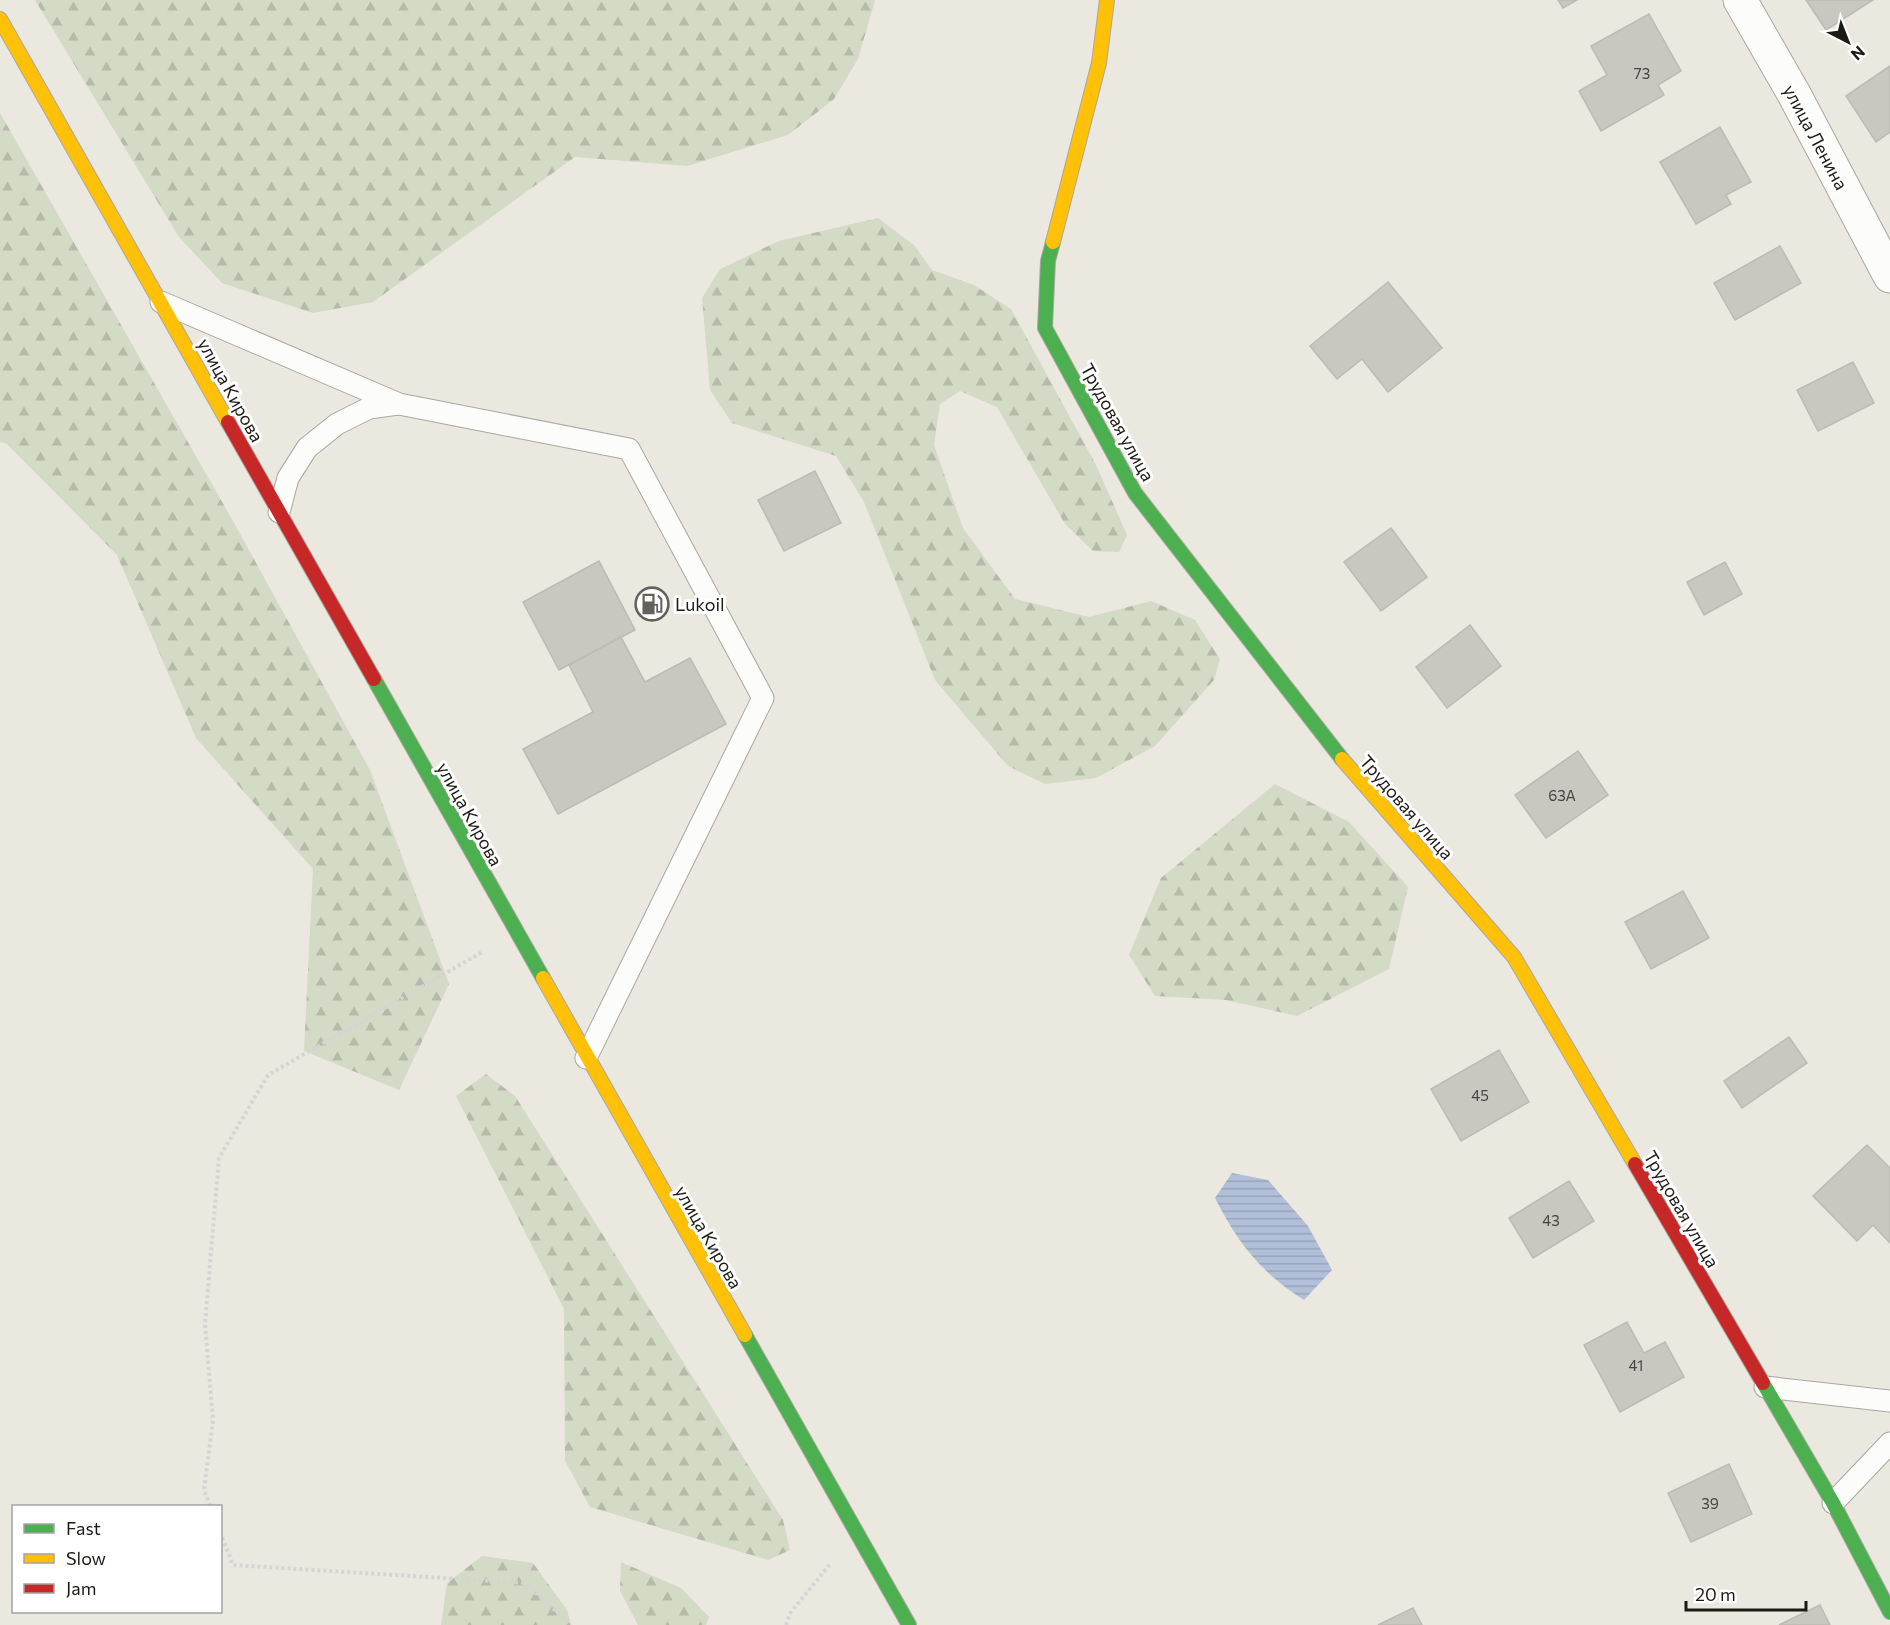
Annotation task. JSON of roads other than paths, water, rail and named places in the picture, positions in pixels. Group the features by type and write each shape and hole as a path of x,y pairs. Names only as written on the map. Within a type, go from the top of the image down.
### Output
{"street":[{"name":"Трудовая улица","path":"1107,0 1099,63 1048,261 1045,328 1135,493 1334,750 1514,957 1833,1503 1890,1612"},
{"name":"улица Ленина","path":"1740,0 1794,94 1890,276"},
{"name":"улица Кирова","path":"0,20 909,1625"}],"lane":[{"path":"161,302 399,404 629,449 763,698 586,1058"},
{"path":"279,512 288,478 307,448 337,424 369,408 399,404"},
{"path":"1765,1387 1890,1401"},
{"path":"1833,1503 1890,1443"}],"water":[{"path":"1232,1173 1268,1180 1308,1226 1332,1270 1304,1300 1275,1279 1232,1229 1215,1198"}],"place":[{"name":"Lukoil","path":"652,604"}]}
